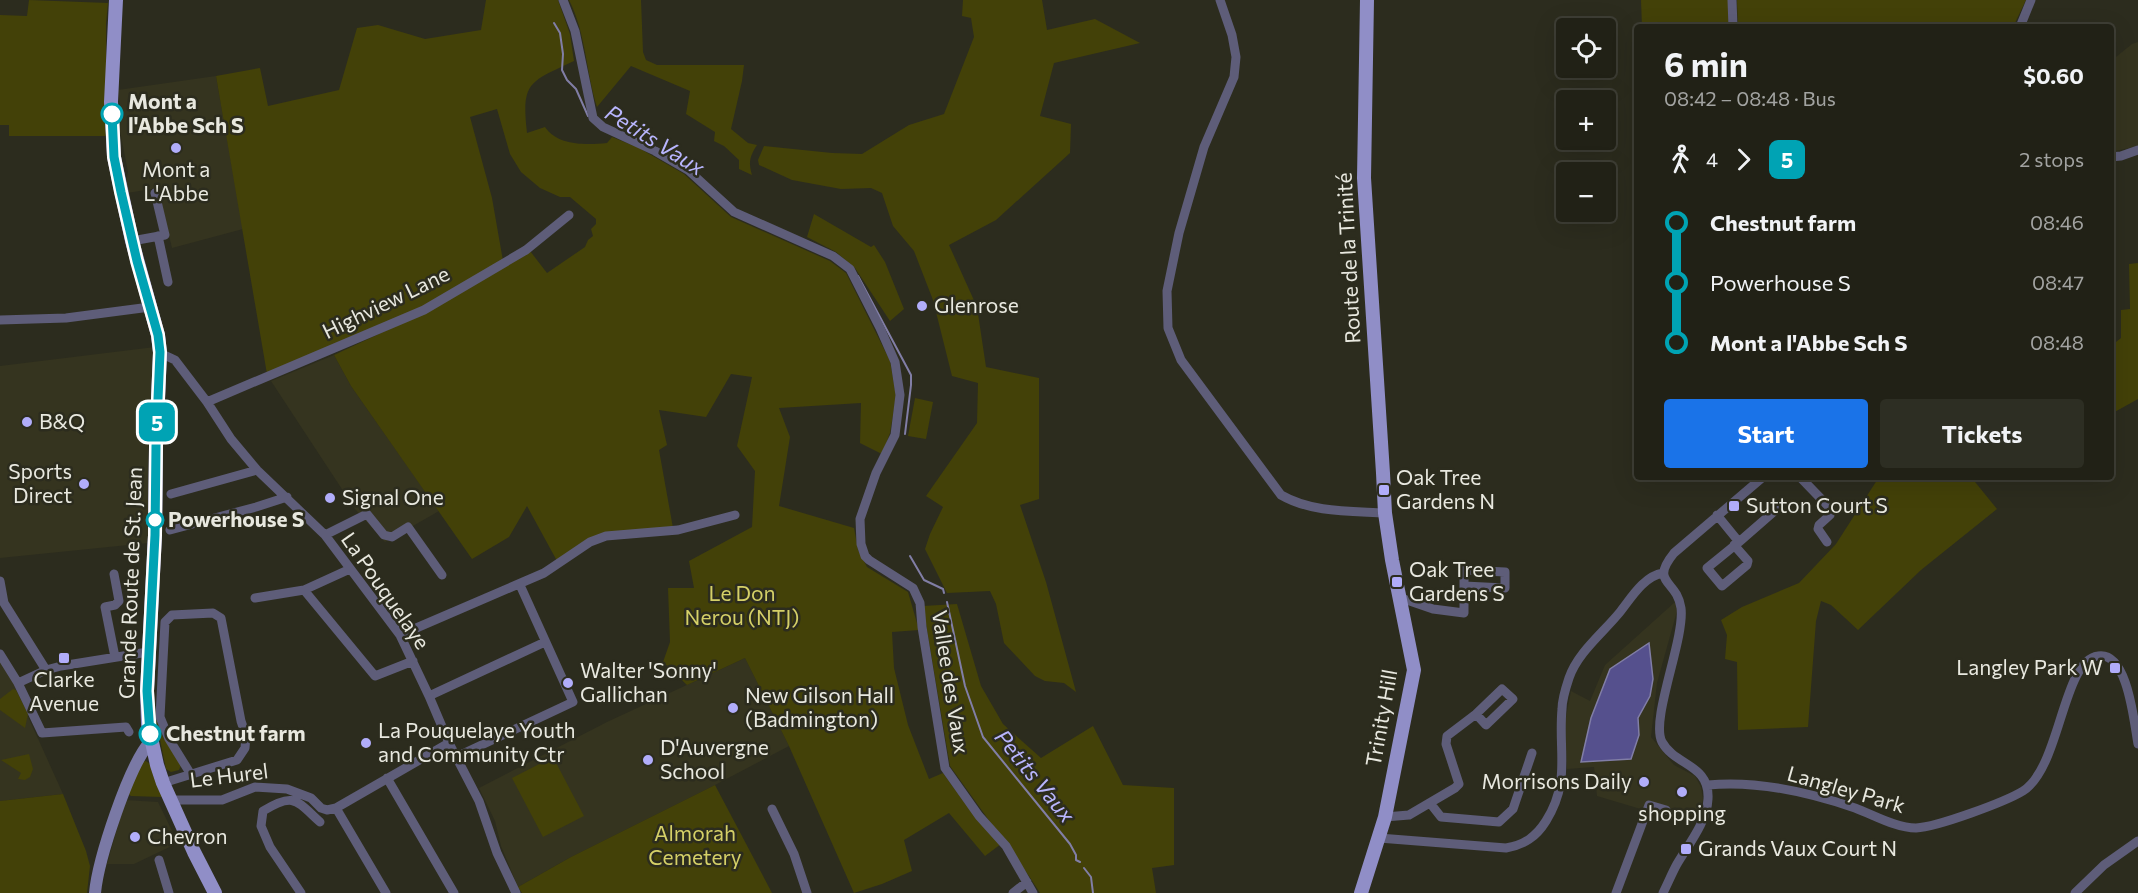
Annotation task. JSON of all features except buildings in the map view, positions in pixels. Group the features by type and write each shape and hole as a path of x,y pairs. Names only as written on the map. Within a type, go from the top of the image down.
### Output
{"main road":[{"name":"Grande Route de St. Jean","path":"116,0 111,102 116,165 132,241 160,352 155,535 148,652 147,702 151,741 163,783 215,893"},
{"name":"Route de la Trinité","path":"1367,0 1364,178 1385,513"},
{"name":"Trinity Hill","path":"1361,893 1385,817 1414,670 1385,513"},
{"path":"95,893 122,797 131,774 151,741"}],"street":[{"name":"Vallee des Vaux","path":"563,0 575,31 593,118 603,127 656,151 688,170 734,212 833,256 850,268 894,362 900,395 894,435 876,473 860,519 861,544 865,556 914,588 920,603 945,768 979,816 1006,846 1033,893"},
{"path":"1220,0 1232,35 1236,57 1234,77 1204,147 1179,233 1167,291 1168,328 1181,360 1281,495 1296,504 1385,513"},
{"path":"1732,0 1733,24"},
{"path":"2021,24 2031,0"},
{"path":"2114,157 2138,150"},
{"path":"132,241 165,235 155,193"},
{"name":"Highview Lane","path":"207,402 424,310 526,250 569,215"},
{"path":"158,236 168,282"},
{"path":"0,320 66,318 150,307"},
{"name":"La Pouquelaye","path":"160,352 175,360 207,402 231,439 257,470 325,535 399,635 449,743 479,801 497,853 516,893"},
{"path":"171,494 257,470"},
{"path":"1663,893 1701,823 1708,801 1708,785 1692,767 1669,753 1659,734 1661,712 1682,620 1678,596 1665,580 1663,573 1666,563 1674,553 1759,480"},
{"path":"1803,480 1828,506 1830,515 1819,525 1818,529 1827,542"},
{"path":"170,530 287,497"},
{"path":"1717,515 1736,543 1748,561 1747,565 1722,586 1707,568 1736,543 1778,508"},
{"path":"325,535 367,514 384,535 392,537 408,526 442,575"},
{"path":"399,635 520,585 544,573 590,542 606,536 678,530 735,515"},
{"path":"255,598 304,590 350,569"},
{"path":"1401,598 1433,609 1464,613 1464,586 1464,570 1505,572 1505,588 1464,586"},
{"path":"1379,838 1506,848 1518,846 1530,840 1551,813 1561,790 1562,708 1570,677 1578,660 1637,591 1654,574 1663,573"},
{"path":"114,574 119,601 115,605 105,607 116,657"},
{"path":"0,582 4,603 46,670"},
{"path":"456,757 573,702 520,585"},
{"path":"304,590 375,676 413,661"},
{"path":"163,783 237,760 245,748 246,736 221,618 213,613 172,615 165,622 160,717 169,739 190,773"},
{"path":"429,696 545,642"},
{"path":"18,683 46,670 79,662 148,652"},
{"path":"0,654 18,683 42,733 126,727 129,732"},
{"name":"Langley Park","path":"1708,785 1769,786 1803,793 1903,826 1916,828 1968,813 2025,790 2037,777 2059,729 2079,670 2086,661 2099,656 2110,657 2118,665 2124,677 2138,744"},
{"path":"1385,817 1409,815 1459,784 1446,744 1447,736 1476,714"},
{"path":"386,893 336,808 449,743"},
{"path":"1430,803 1441,817 1499,822 1513,809 1532,753"},
{"path":"387,778 454,893"},
{"name":"Le Hurel","path":"171,801 222,800 255,787 287,789 311,798 321,808 327,810 336,808"},
{"path":"301,893 270,847 261,826 263,811 288,799 299,802 320,822"},
{"path":"1616,893 1649,805 1666,810"},
{"path":"772,808 794,854 807,893"},
{"path":"2075,892 2104,865 2138,841"},
{"path":"159,860 169,893"},
{"path":"1013,893 1027,882"}],"shaded area":[{"path":"2138,42 2138,146 2114,151 2114,59"},
{"name":"Mont a L'Abbe","path":"216,76 243,229 172,248 158,188 127,193 128,172 120,131 121,113 118,90"},
{"path":"155,347 148,446 148,543 0,558 0,366"},
{"path":"334,355 351,386 439,511 385,542 355,509 271,381"},
{"path":"1675,602 1677,611 1657,683 1651,737 1674,765 1695,776 1701,787 1703,799 1698,818 1656,803 1644,810 1597,796 1594,767 1567,769 1565,722 1571,691 1590,701 1605,665"},
{"path":"1649,643 1653,679 1650,696 1638,718 1639,735 1631,759 1581,762 1591,718 1610,669"},
{"path":"0,658 11,673 16,690 63,794 0,801"},
{"name":"D'Auvergne School","path":"745,658 789,746 571,857 518,887 501,846 495,821 479,788 607,722"},
{"path":"125,800 158,802 178,843 134,864 107,864"}],"green space":[{"path":"29,0 108,3 106,136 9,136 9,125 0,125 0,15 27,16"},
{"name":"Le Don Nerou (NTJ)","path":"486,0 558,0 570,34 574,61 538,79 528,93 525,116 527,133 545,127 557,138 573,143 607,143 612,137 639,148 684,174 731,217 830,261 846,273 890,361 896,396 890,433 882,454 860,443 861,403 779,408 790,437 779,506 854,528 858,550 867,567 908,592 919,630 892,632 894,668 908,725 929,779 943,773 964,802 1001,844 985,856 949,813 904,840 912,871 854,893 789,746 745,658 687,685 663,662 670,642 668,588 694,588 689,561 752,527 755,471 737,446 752,377 731,374 706,417 659,410 667,445 659,450 673,528 608,533 557,561 527,506 509,537 472,559 351,386 334,355 428,311 530,251 547,273 585,247 593,236 591,229 596,224 596,219 570,197 560,197 540,188 521,172 510,154 497,109 470,117 492,198 503,261 427,305 267,374 216,76 260,68 268,106 339,90 357,28 378,25 425,39 481,30"},
{"path":"569,0 641,0 643,52 646,60 657,65 744,65 731,129 748,143 757,145 750,159 752,175 739,169 739,160 724,146 714,141 715,132 686,114 690,91 631,66 597,107 579,26"},
{"path":"963,0 1042,0 1047,30 1095,19 1140,43 1054,63 1040,116 1071,124 1070,153 996,220 949,245 977,307 986,367 1039,378 1039,499 1020,505 1046,582 1076,692 1064,683 1045,681 1035,676 1004,643 996,604 990,591 947,593 925,549 943,507 926,496 977,423 978,383 952,376 933,300 914,251 893,226 882,193 871,188 841,189 792,180 759,165 758,160 764,146 862,154 909,125 944,114 974,37 971,18 962,16"},
{"path":"1641,0 1730,0 1731,24 1642,24"},
{"path":"1737,0 2026,0 2014,24 1738,24"},
{"path":"814,214 871,247 874,245 885,262 904,309 890,321 855,268 836,252 807,237"},
{"path":"2138,263 2138,399 2114,412 2114,344 2121,338 2121,310 2130,309 2129,264"},
{"path":"915,398 933,402 926,439 908,436"},
{"path":"1877,480 1973,480 1997,509 1921,570 1858,630 1831,605 1821,601 1816,621 1808,727 1738,730 1737,662 1725,659 1727,635 1721,620 1742,607 1799,583 1836,544"},
{"path":"957,604 981,686 1003,724 1041,758 1093,726 1123,785 1174,788 1174,865 1152,868 1156,893 1040,893 950,766 923,606"},
{"path":"13,689 16,690 28,714 25,728 0,710 0,699"},
{"path":"155,715 157,715 161,734 182,763 179,770 171,772 166,769"},
{"path":"29,754 33,769 30,777 25,780 18,779 21,773 1,760"},
{"path":"553,757 584,816 543,837 512,778"},
{"path":"143,762 150,764 162,797 131,796 127,793"},
{"name":"Almorah Cemetery","path":"715,785 772,893 522,893 518,887 571,857"},
{"path":"63,794 90,866 87,893 0,893 0,801"}],"waterway":[{"name":"Petits Vaux","path":"554,23 560,33 563,54 562,70 567,80 576,89 588,116"},
{"name":"Petits Vaux","path":"858,276 911,375 905,434"},
{"name":"Petits Vaux","path":"910,556 924,580 943,589 944,593"},
{"name":"Petits Vaux","path":"947,602 965,686 983,737 1070,844 1076,860 1080,862"},
{"name":"Petits Vaux","path":"1084,868 1091,877 1093,893"}],"bus line":[{"name":"5","path":"112,114 114,157 121,192 158,335 160,352 155,535 147,691 150,734"}],"place":[{"name":"Mont a l'Abbe Sch S","path":"112,114"},
{"name":"Mont a L'Abbe","path":"176,148"},
{"name":"Glenrose","path":"922,306"},
{"name":"B&Q","path":"27,422"},
{"name":"Sports Direct","path":"84,484"},
{"name":"Oak Tree Gardens N","path":"1384,490"},
{"name":"Signal One","path":"330,498"},
{"name":"Sutton Court S","path":"1734,506"},
{"name":"Powerhouse S","path":"155,520"},
{"name":"Oak Tree Gardens S","path":"1397,582"},
{"name":"Clarke Avenue","path":"64,658"},
{"name":"Langley Park W","path":"2115,668"},
{"name":"Walter 'Sonny' Gallichan","path":"568,683"},
{"name":"New Gilson Hall (Badmington)","path":"733,708"},
{"name":"Chestnut farm","path":"150,734"},
{"name":"La Pouquelaye Youth and Community Ctr","path":"366,743"},
{"name":"D'Auvergne School","path":"648,760"},
{"name":"Morrisons Daily","path":"1644,782"},
{"name":"shopping","path":"1682,792"},
{"name":"Chevron","path":"135,837"},
{"name":"Grands Vaux Court N","path":"1686,849"}]}
